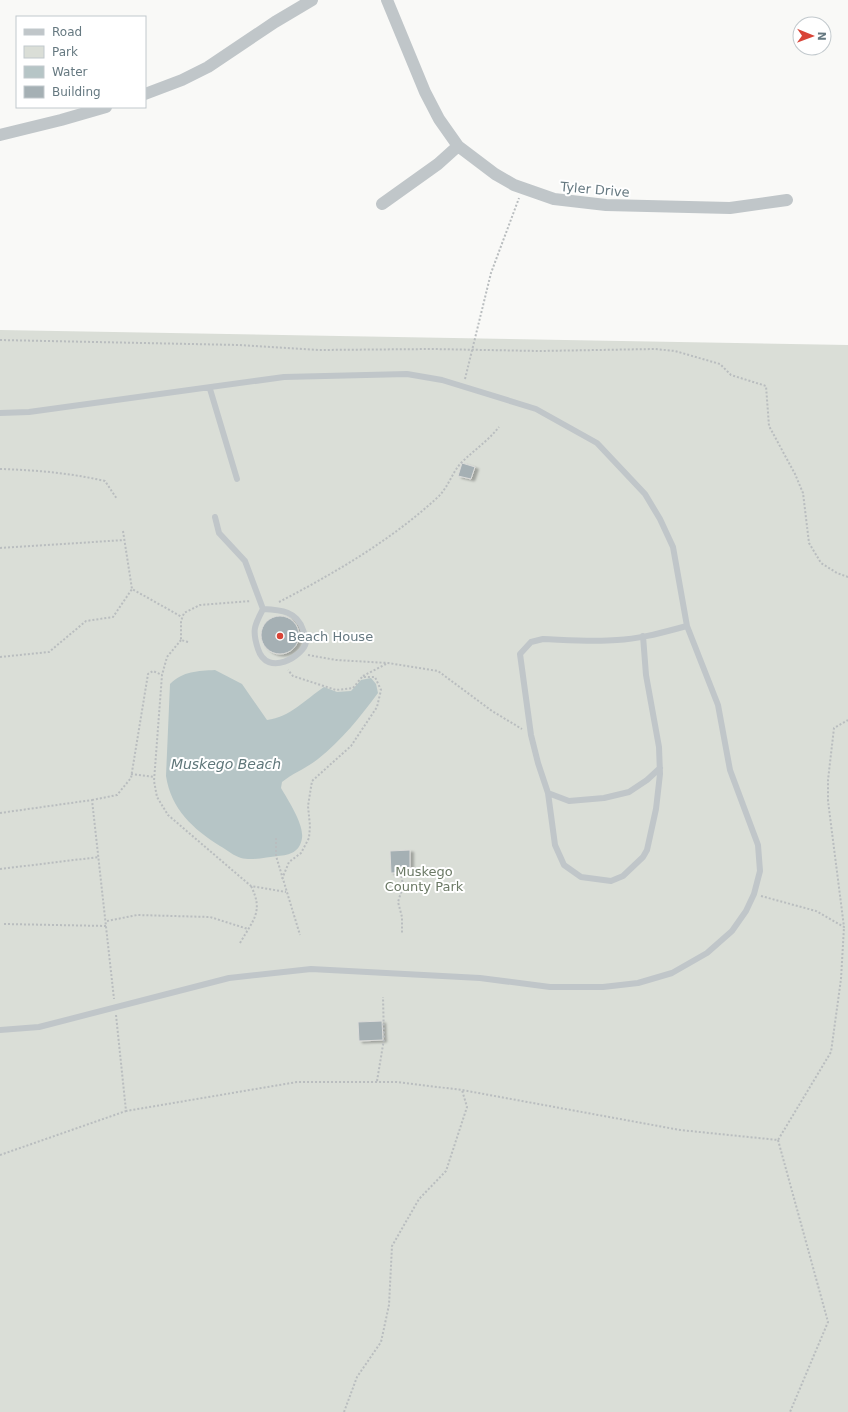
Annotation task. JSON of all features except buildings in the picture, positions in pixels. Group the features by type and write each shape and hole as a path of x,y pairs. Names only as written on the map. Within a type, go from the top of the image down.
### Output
{"street":[{"path":"146,94 182,80 208,67 275,22 312,0"},
{"name":"Tyler Drive","path":"386,0 425,92 439,119 458,146 495,174 522,189 554,200 606,205 730,208 787,200"},
{"path":"0,135 62,120 103,108"},
{"path":"382,204 438,164 458,146"}],"lane":[{"path":"0,413 29,412 210,389 284,377 407,374 442,380 536,409 597,443 622,467 645,494 660,519 673,547 687,626 718,706 730,770 758,845 760,871 754,894 746,911 732,931 707,953 672,973 638,983 603,987 550,987 480,978 311,969 229,978 39,1027 0,1030"},
{"path":"210,389 236,478"},
{"path":"215,517 219,533 245,561 260,599 263,609 253,632 260,656 264,661 272,664 282,662 303,649 306,642 301,622 292,614 282,610 263,609"},
{"path":"643,636 646,675 659,747 660,768 656,809 647,850 643,857 623,876 611,881 581,878 564,865 555,845 548,793 531,736 520,654 531,642 543,639 618,640 687,626"},
{"path":"548,793 570,801 604,798 629,792 647,780 660,768"}],"path":[{"path":"463,386 491,274 522,189"},
{"path":"0,340 239,345 319,350 623,351 655,349 675,351 720,364 731,375 766,386 768,426 795,474 803,492 809,543 821,563 837,573 848,577"},
{"path":"263,609 325,577 408,523 441,495 452,475 462,463 488,441 499,427"},
{"path":"0,469 36,470 82,476 105,481 117,499"},
{"path":"0,657 49,652 86,621 114,617 132,589 123,531"},
{"path":"0,548 124,540"},
{"path":"132,589 182,618"},
{"path":"240,943 258,913 257,899 251,886 168,815 157,797 154,778 162,675 168,657 181,640 182,618 184,613 200,605 236,603 260,599"},
{"path":"181,640 188,642"},
{"path":"297,653 336,660 388,663 438,671 492,711 531,736"},
{"path":"282,662 293,676 336,690 353,688 362,677 388,663"},
{"path":"0,813 117,795 131,778 148,674 153,671 162,675"},
{"path":"282,879 289,862 301,853 309,838 308,806 312,781 351,746 378,707 381,690 378,680 375,677 362,677"},
{"path":"790,1412 828,1322 778,1140 831,1052 841,979 844,927 828,801 828,780 834,728 848,720"},
{"path":"132,774 154,778"},
{"path":"92,800 107,926 126,1111"},
{"path":"276,838 276,856 300,935"},
{"path":"0,869 99,857"},
{"path":"402,872 403,886 398,902 402,917 402,934"},
{"path":"251,886 286,892"},
{"path":"754,894 816,911 844,927 848,932"},
{"path":"106,921 137,915 210,917 248,929"},
{"path":"4,924 107,926"},
{"path":"377,1082 384,1039 383,997"},
{"path":"0,1155 126,1111 297,1082 377,1082 462,1090 680,1130 778,1140"},
{"path":"344,1412 357,1377 381,1342 389,1305 392,1246 419,1199 446,1171 467,1106 462,1090"}],"green space":[{"name":"Muskego County Park","path":"0,330 848,345 848,1412 0,1412"}],"water":[{"name":"Muskego Beach","path":"215,670 242,684 267,720 290,712 324,687 337,692 351,691 361,680 371,678 376,684 378,693 343,736 318,759 282,782 281,788 295,812 302,832 299,847 290,854 255,859 238,857 201,833 192,825 178,808 173,798 166,776 170,684 185,674 197,671"}],"place":[{"name":"Beach House","path":"280,636"}]}
